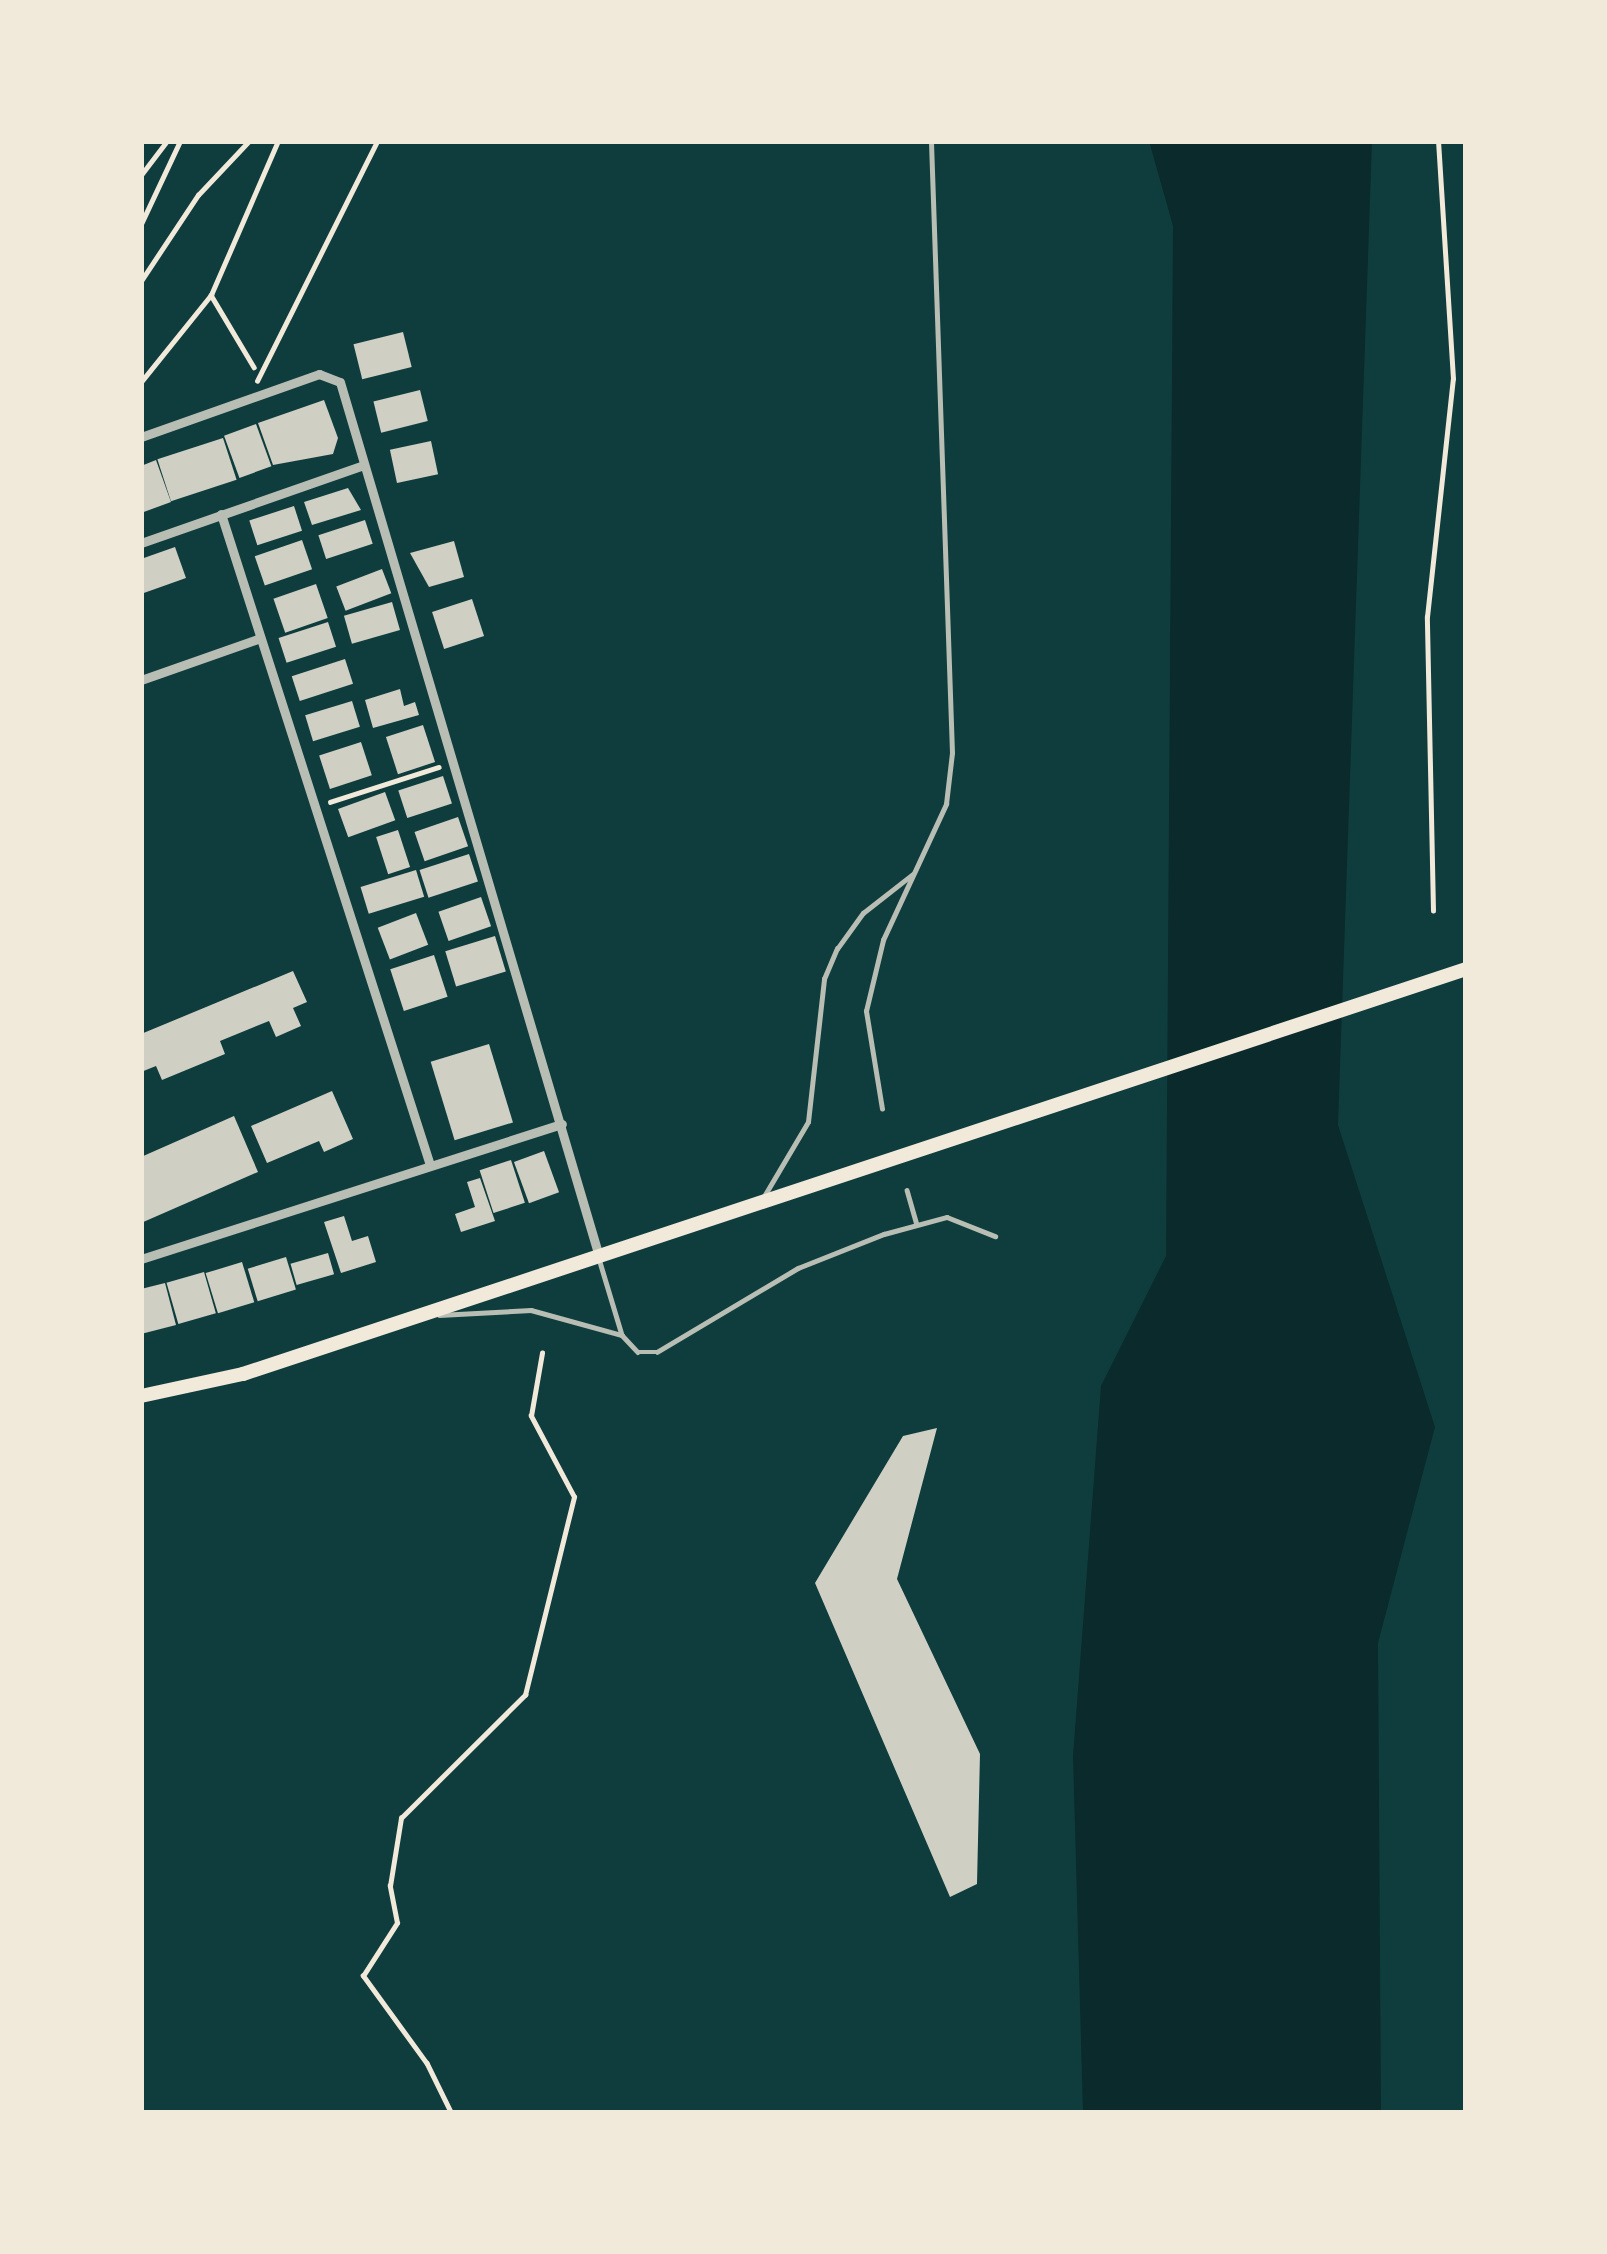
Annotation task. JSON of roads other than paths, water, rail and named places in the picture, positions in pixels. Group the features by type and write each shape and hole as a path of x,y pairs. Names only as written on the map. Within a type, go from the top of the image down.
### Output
{"main road":[{"path":"141,1396 243,1374 1466,969"}],"street":[{"path":"141,437 320,374 340,382 598,1253"},
{"path":"141,543 364,465"},
{"path":"221,514 430,1165"},
{"path":"141,680 260,638"},
{"path":"141,1259 562,1124"}],"lane":[{"path":"882,1109 866,1011 883,940 946,805 952,753 931,141"},
{"path":"759,1203 808,1122 824,980 836,949 863,913 917,871"},
{"path":"907,1190 917,1224"},
{"path":"598,1253 622,1335 638,1352 657,1352 798,1268 917,1224 947,1217 994,1236"},
{"path":"416,1316 531,1310 622,1335"}],"water":[{"path":"1149,141 1372,141 1338,1125 1435,1427 1378,1643 1381,2113 1083,2113 1073,1756 1101,1386 1166,1256 1173,226"}]}
